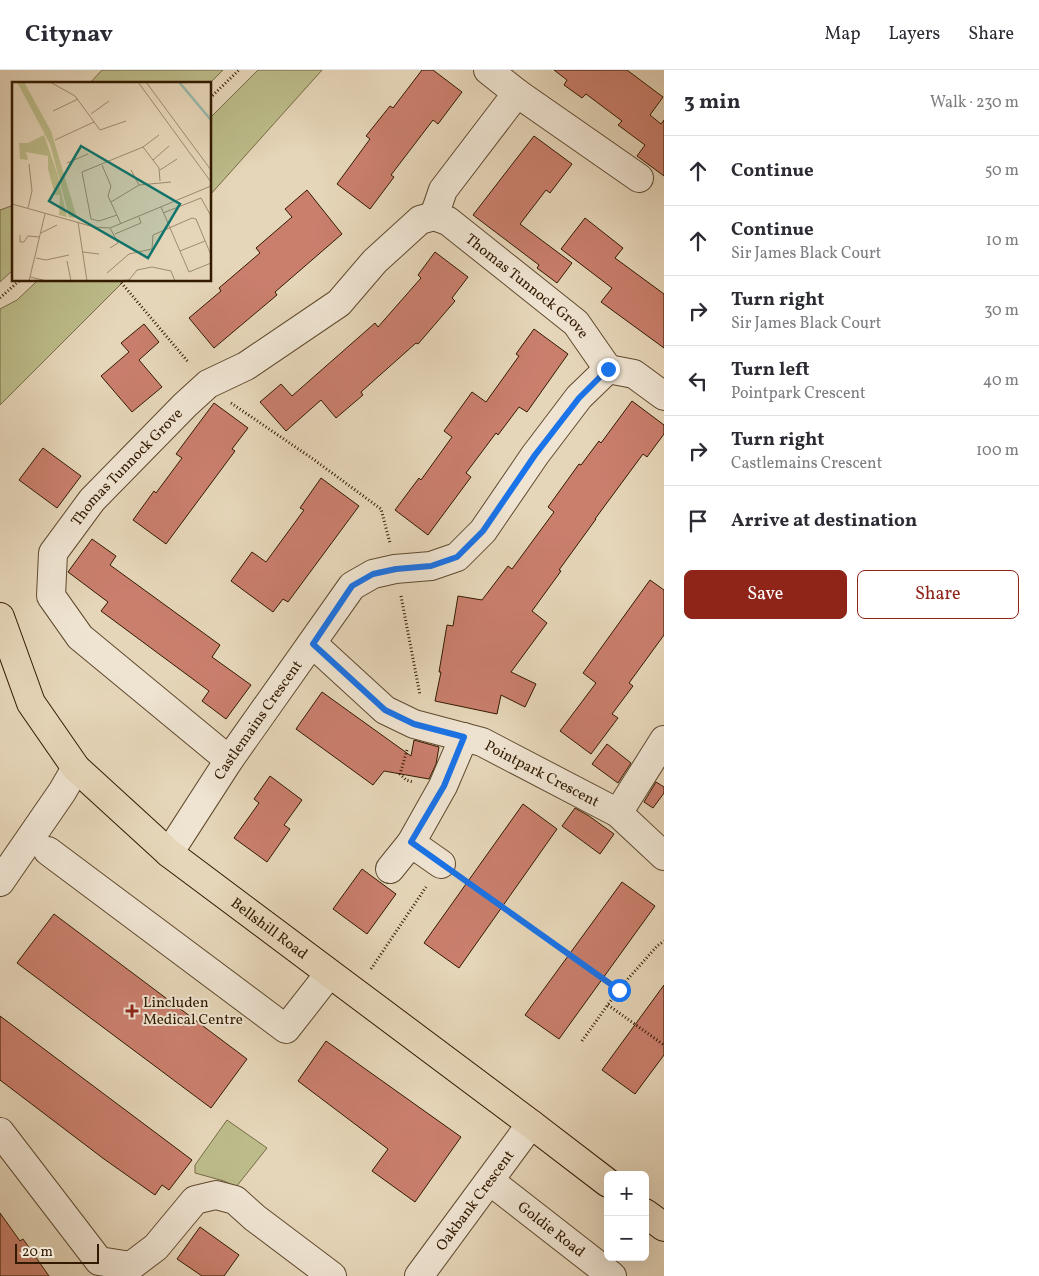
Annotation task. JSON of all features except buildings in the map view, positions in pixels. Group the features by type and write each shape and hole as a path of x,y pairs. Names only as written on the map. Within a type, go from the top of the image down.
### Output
{"main road":[{"name":"Bellshill Road","path":"0,617 31,703 76,768 169,853 604,1181"},
{"path":"649,1215 664,1227"}],"street":[{"path":"488,70 517,93 639,178"},
{"path":"434,216 443,190 517,93"},
{"name":"Thomas Tunnock Grove","path":"229,760 80,637 51,596 52,553 92,500 184,405 208,384 246,366 339,303 375,261 420,220 434,216 448,221 576,323 608,369"},
{"path":"608,369 634,374 664,396"},
{"name":"Castlemains Crescent","path":"169,853 229,760 313,644 352,586 373,574 396,569 431,566 457,557 483,531 535,455 579,398 608,369"},
{"name":"Pointpark Crescent","path":"313,644 385,710 414,724 482,742 618,813 664,856"},
{"path":"390,869 411,842 444,786 464,737"},
{"path":"618,813 664,740"},
{"path":"0,882 62,792 76,768"},
{"path":"411,842 441,864"},
{"path":"48,851 286,1030 329,974"},
{"name":"Oakbank Crescent","path":"419,1276 531,1124"},
{"path":"0,1132 99,1261 131,1266 156,1246 195,1200 216,1196 235,1200 255,1218 332,1276"},
{"name":"Goldie Road","path":"490,1181 612,1276"}],"path":[{"path":"211,97 239,70"},
{"path":"0,298 19,281"},
{"path":"120,281 208,384 240,411 313,459 381,509 396,569"},
{"path":"355,992 441,864 619,990"},
{"path":"582,1041 619,990 657,946 664,941"},
{"path":"608,1005 664,1045"}],"green space":[{"path":"102,70 223,70 211,82 91,82"},
{"path":"258,70 322,70 211,194 211,117"},
{"path":"12,206 12,271 0,282 0,210"},
{"path":"37,281 124,281 0,405 0,309 17,300"},
{"path":"227,1120 267,1148 236,1187 224,1181 195,1173 195,1165"}],"place":[{"name":"Lincluden Medical Centre","path":"132,1011"}],"route":[{"path":"608,369 579,398 535,455 483,531 457,557 431,566 396,569 373,574 352,586 313,644 385,710 414,724 464,737 444,786 411,842 619,990"}]}
